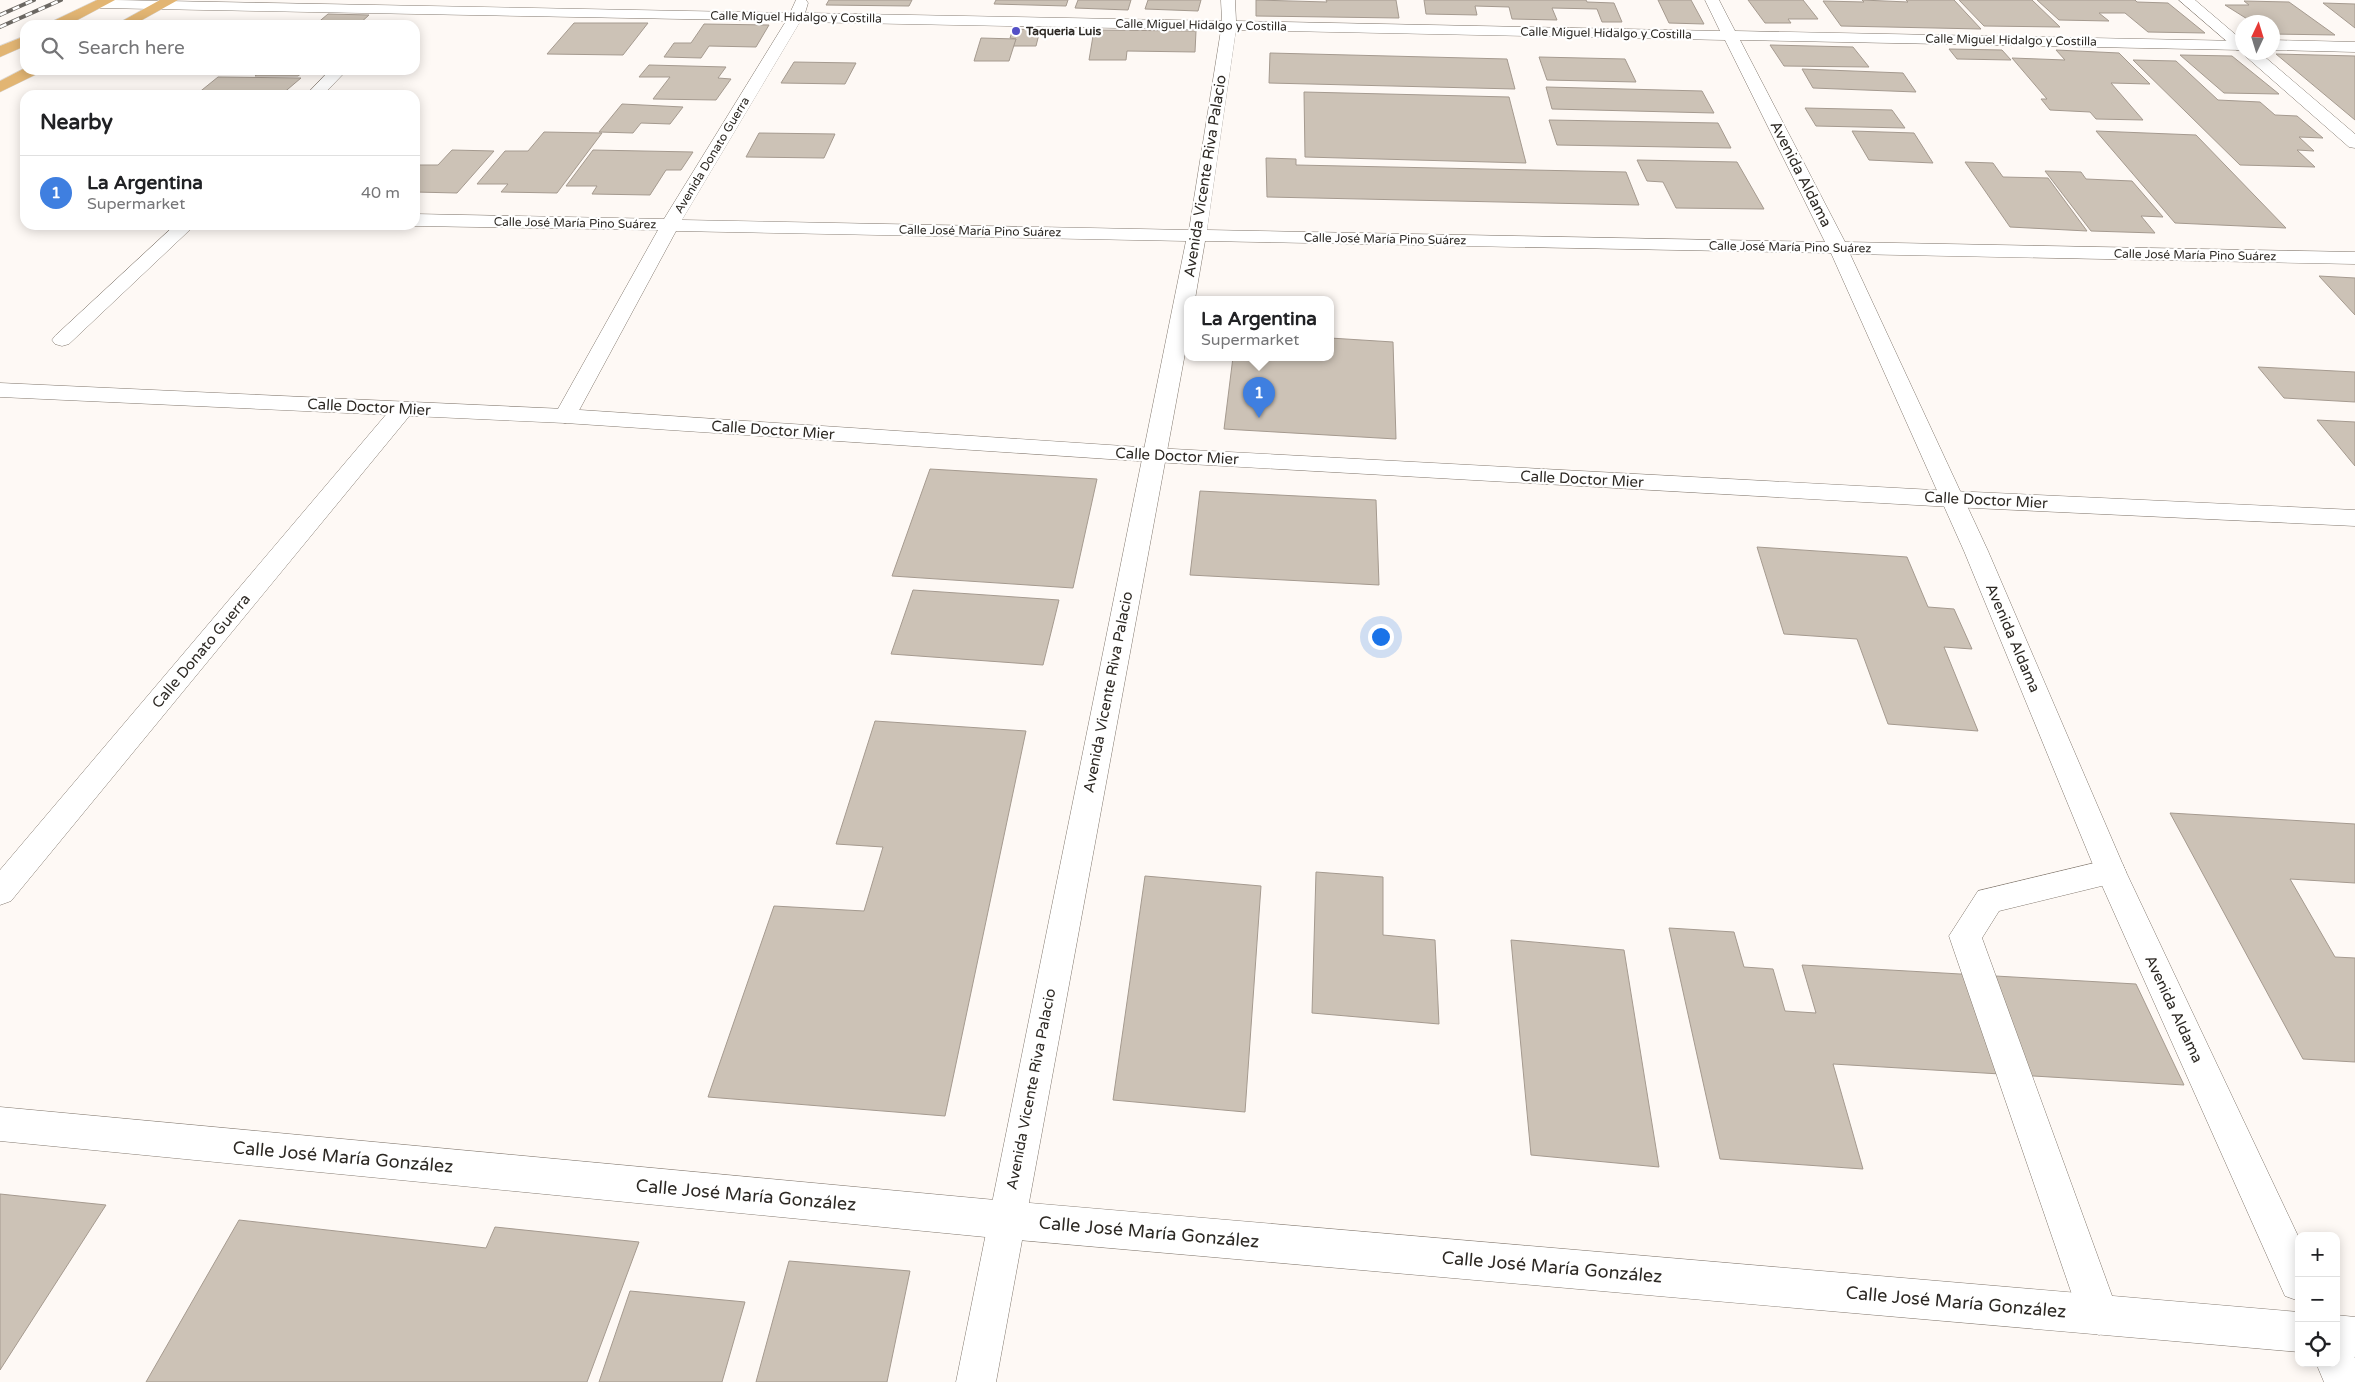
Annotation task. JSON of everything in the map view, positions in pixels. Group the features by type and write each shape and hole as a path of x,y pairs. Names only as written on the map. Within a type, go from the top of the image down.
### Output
{"main road":[{"path":"66,20 104,2"},
{"path":"132,20 166,3"},
{"path":"0,52 20,42"},
{"path":"0,87 24,75"}],"street":[{"name":"Avenida Donato Guerra","path":"565,416 670,225 796,17 803,0"},
{"name":"Avenida Aldama","path":"1712,0 1838,248 1976,551 2112,872 2297,1277"},
{"path":"2186,0 2235,40"},
{"name":"Calle Miguel Hidalgo y Costilla","path":"104,2 402,5 796,17 1228,13 1730,35 2235,47"},
{"path":"388,20 402,5"},
{"name":"Avenida Vicente Riva Palacio","path":"1185,296 1197,235 1228,13"},
{"path":"2280,45 2355,47"},
{"path":"2259,60 2355,143"},
{"path":"319,90 334,75"},
{"name":"Calle José María Pino Suárez","path":"420,220 2355,258"},
{"path":"62,340 181,230"},
{"name":"Avenida Vicente Riva Palacio","path":"976,1382 1184,302"},
{"name":"Calle Doctor Mier","path":"0,390 565,416 1154,456 2355,518"},
{"name":"Calle Donato Guerra","path":"0,892 403,409"},
{"path":"2099,1315 1965,936 1989,900 2112,872"},
{"name":"Calle José María González","path":"0,1124 1006,1220 2295,1332"},
{"path":"2340,1335 2355,1337"},
{"path":"2338,1367 2345,1382"}],"building":[{"path":"829,0 912,0 909,6 826,5"},
{"path":"996,0 1068,0 1066,6 994,4"},
{"path":"1078,0 1131,0 1128,10 1075,8"},
{"path":"1148,0 1201,0 1198,11 1145,9"},
{"path":"1256,0 1327,2 1326,0 1396,0 1399,18 1256,16"},
{"path":"1424,0 1586,0 1587,2 1614,3 1622,22 1602,22 1597,9 1552,8 1557,20 1512,19 1509,7 1475,6 1477,15 1426,14"},
{"path":"1658,0 1691,0 1704,24 1669,23"},
{"path":"1748,0 1803,0 1818,19 1788,19 1791,23 1765,23"},
{"path":"1862,0 1908,2 1906,0 1954,0 1981,29 1841,26 1823,1 1864,2"},
{"path":"1959,0 2032,0 2060,27 1984,26"},
{"path":"2037,0 2135,0 2137,2 2168,3 2205,33 2148,32 2125,13 2099,13 2109,21 2059,20"},
{"path":"2244,1 2289,2 2335,35 2280,34 2280,15 2241,15 2225,5 2249,5"},
{"path":"2323,3 2355,4 2355,28"},
{"path":"328,14 369,15 364,20 321,20"},
{"path":"574,23 648,23 623,55 547,54"},
{"path":"704,24 769,25 756,47 709,46 701,58 664,57 674,43 691,43"},
{"path":"1013,29 1040,30 1036,46 1013,46 1016,39 1010,38"},
{"path":"1094,30 1196,31 1195,52 1127,51 1126,60 1089,60"},
{"path":"981,38 1016,39 1009,61 974,61"},
{"path":"1770,45 1853,47 1869,67 1784,66"},
{"path":"1949,49 2002,50 2011,60 1957,59"},
{"path":"2056,50 2119,53 2150,84 2111,83 2143,120 2096,119 2090,112 2050,110 2041,99 2047,99 2012,58 2065,60"},
{"path":"1270,53 1507,59 1515,89 1269,83"},
{"path":"2280,54 2355,56 2355,120 2280,57"},
{"path":"2180,55 2232,56 2279,94 2224,93"},
{"path":"1539,57 1625,59 1636,82 1547,80"},
{"path":"2133,60 2176,61 2218,100 2260,102 2275,115 2297,116 2323,138 2299,137 2314,151 2297,150 2315,167 2240,165"},
{"path":"794,62 856,63 845,84 781,83"},
{"path":"649,65 726,67 718,78 731,79 716,100 653,99 670,77 639,77"},
{"path":"1802,69 1903,73 1916,92 1813,88"},
{"path":"256,75 299,75 298,76 255,76"},
{"path":"218,77 301,78 287,90 202,90"},
{"path":"1546,87 1702,91 1714,113 1552,109"},
{"path":"1304,92 1509,97 1526,163 1305,157"},
{"path":"622,104 683,107 670,124 641,123 633,133 599,132"},
{"path":"1805,108 1892,110 1905,128 1816,126"},
{"path":"1549,120 1718,123 1731,148 1557,145"},
{"path":"1852,131 1914,133 1933,163 1869,160"},
{"path":"2096,131 2196,135 2286,228 2175,223"},
{"path":"544,132 602,133 557,193 501,192 508,184 477,184 505,151 528,151"},
{"path":"759,133 835,134 824,158 746,157"},
{"path":"452,150 494,151 457,193 420,192 420,165 438,165"},
{"path":"593,150 693,152 681,170 666,170 650,195 592,194 597,186 566,186"},
{"path":"1266,158 1296,159 1296,165 1626,172 1639,205 1267,197"},
{"path":"1637,160 1737,162 1764,209 1676,208 1663,182 1647,181"},
{"path":"1965,162 1993,163 2003,177 2048,178 2087,231 2010,227"},
{"path":"2045,171 2081,172 2086,179 2132,181 2163,217 2141,216 2155,233 2091,231"},
{"path":"2319,276 2355,278 2355,315"},
{"path":"1334,338 1393,342 1396,439 1224,429 1232,361 1334,361"},
{"path":"2258,367 2355,372 2355,402 2284,398"},
{"path":"2317,420 2355,422 2355,466"},
{"path":"930,469 1097,479 1073,588 892,576"},
{"path":"1200,491 1376,500 1379,585 1190,575"},
{"path":"1757,547 1907,557 1928,607 1954,609 1972,649 1944,647 1978,731 1888,724 1857,639 1784,634"},
{"path":"913,590 1059,600 1043,665 891,654"},
{"path":"875,721 1026,731 945,1116 708,1097 774,906 864,911 883,847 836,844"},
{"path":"2170,813 2355,824 2355,883 2290,879 2335,957 2355,958 2355,1062 2303,1059"},
{"path":"1316,872 1383,877 1383,935 1435,940 1439,1024 1312,1013"},
{"path":"1145,876 1261,886 1245,1112 1113,1100"},
{"path":"1669,928 1734,932 1744,967 1773,969 1785,1011 1816,1013 1802,965 2136,984 2184,1085 1833,1064 1863,1169 1720,1159"},
{"path":"1511,940 1624,950 1659,1167 1531,1155"},
{"path":"0,1194 106,1205 0,1370"},
{"path":"239,1220 486,1248 495,1227 639,1242 587,1382 146,1382"},
{"path":"789,1261 910,1271 887,1382 756,1382"},
{"path":"630,1291 745,1302 722,1382 599,1382"}],"railway":[{"path":"0,15 34,0"},
{"path":"0,27 61,0"}],"place":[{"name":"Taqueria Luis","path":"1016,31"},
{"name":"La Argentina","path":"1259,418"}]}
